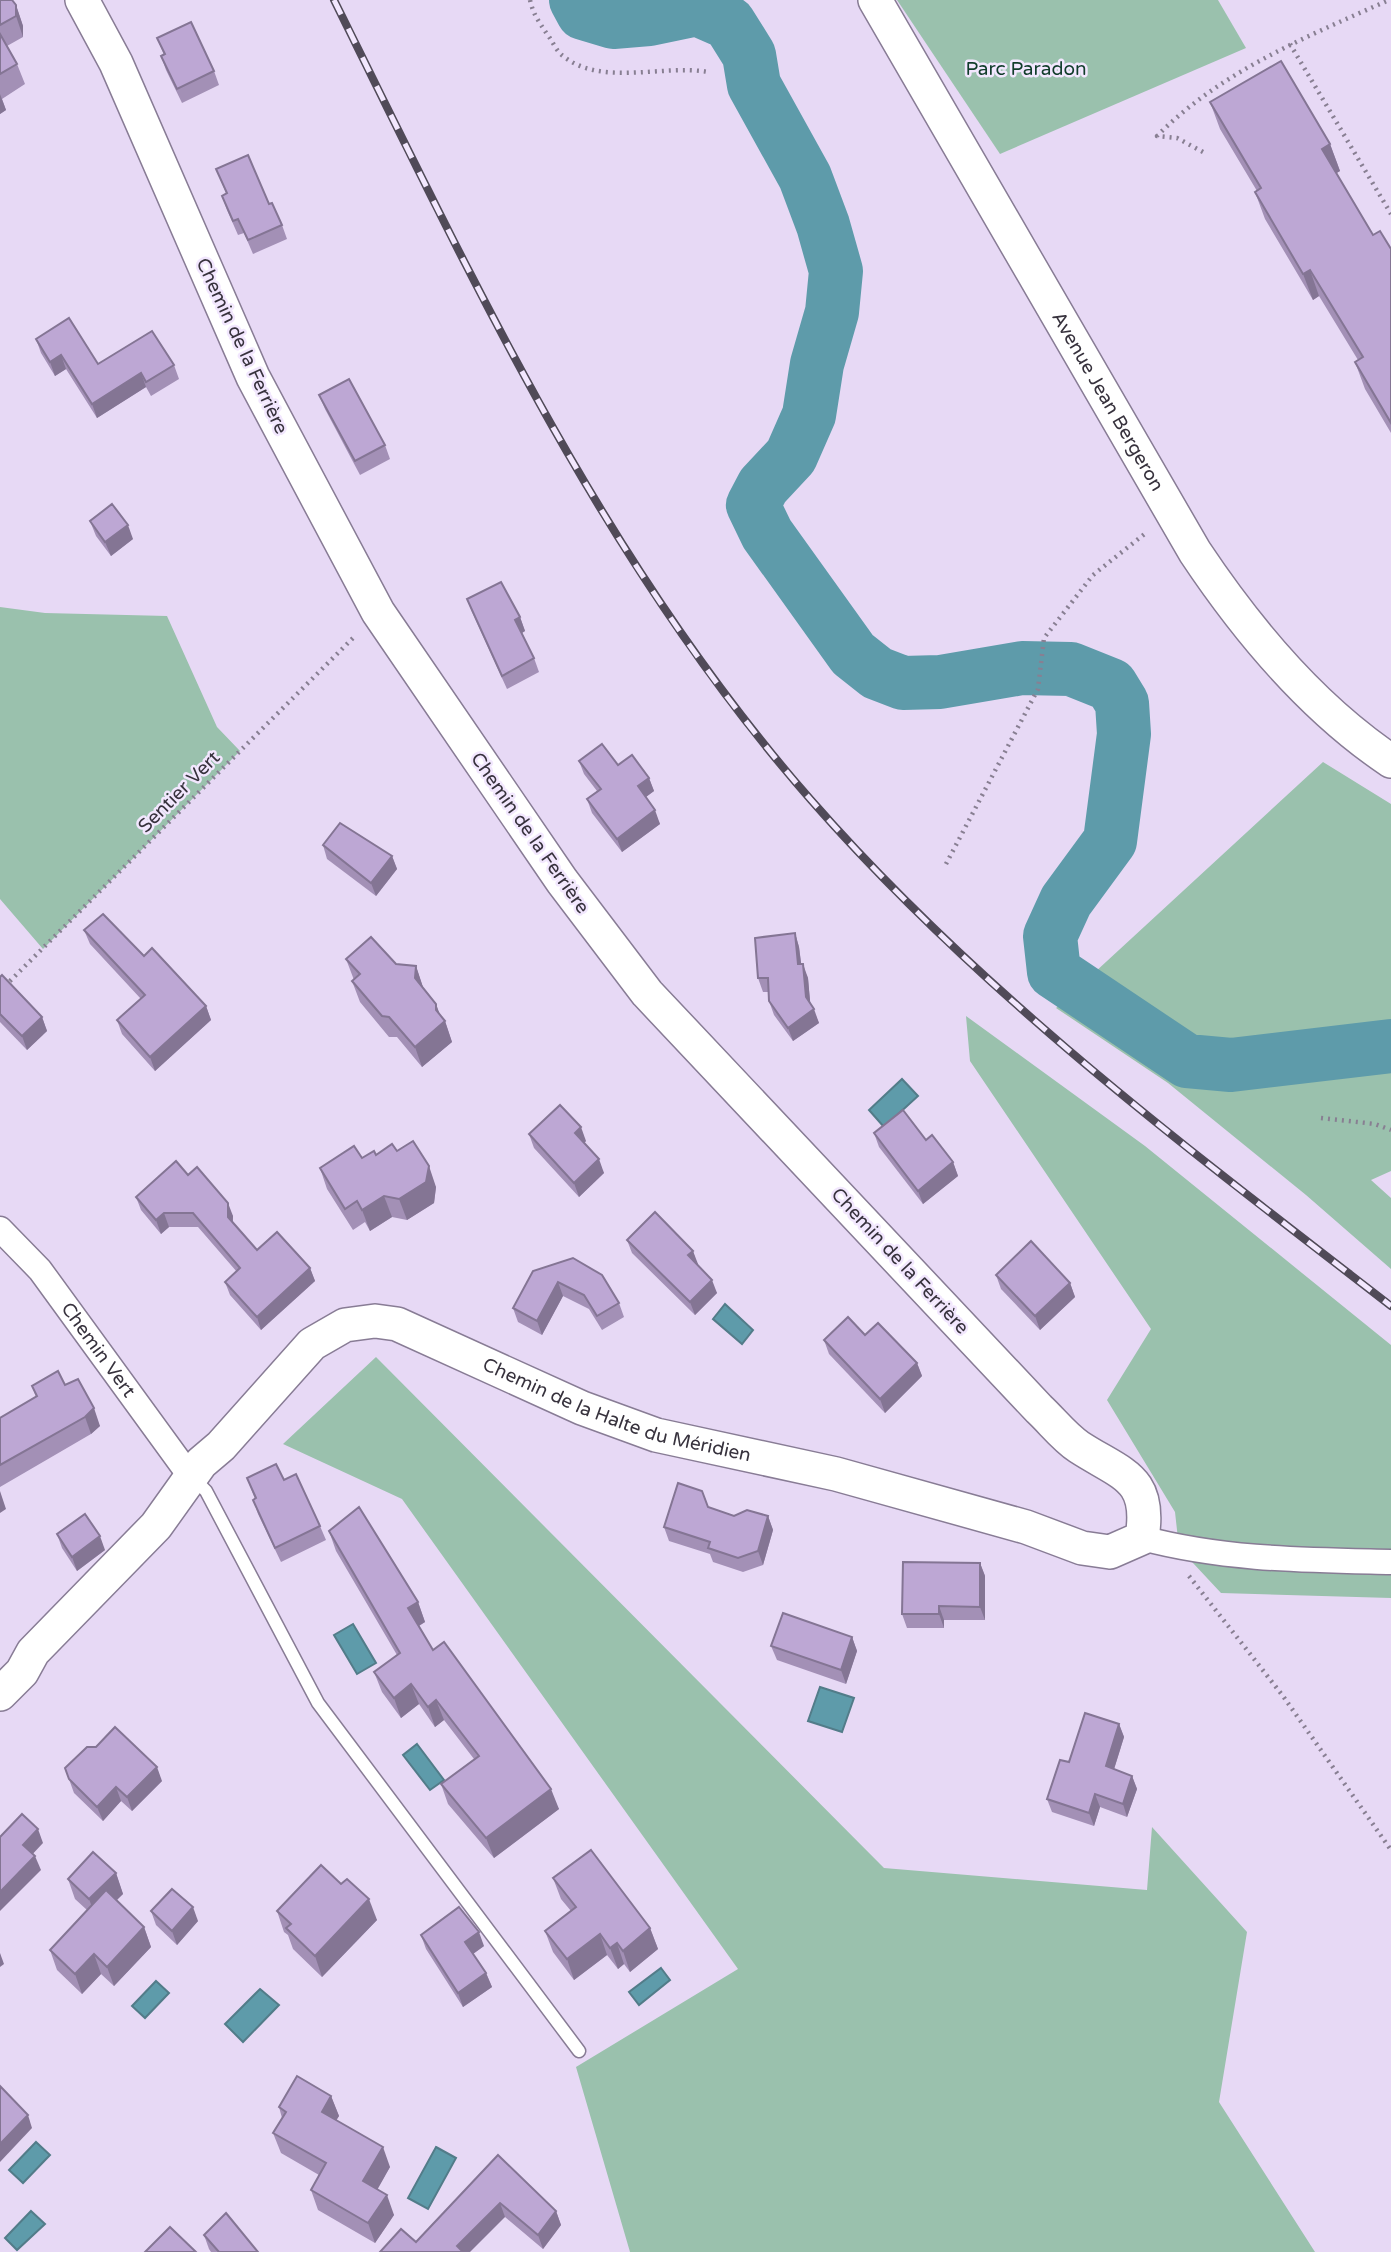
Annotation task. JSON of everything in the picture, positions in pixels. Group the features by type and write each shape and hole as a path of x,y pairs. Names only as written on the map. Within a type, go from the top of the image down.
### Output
{"street":[{"name":"Chemin de la Ferrière","path":"82,0 117,63 253,377 378,612 562,881 647,993 1039,1409 1077,1446 1113,1466 1136,1487 1145,1503 1142,1538"},
{"name":"Avenue Jean Bergeron","path":"880,2 1195,552 1239,616 1326,708 1391,761"},
{"name":"Chemin Vert","path":"0,1228 40,1270 190,1476"},
{"name":"Chemin de la Halte du Méridien","path":"0,1694 22,1672 33,1652 156,1527 181,1495 190,1476 312,1344 345,1325 375,1321 419,1332 582,1408 656,1435 836,1474 1026,1527 1082,1548 1110,1552 1142,1538"},
{"path":"1142,1538 1179,1548 1237,1557 1391,1562"}],"lane":[{"path":"190,1476 206,1491 318,1703 579,2051"}],"path":[{"path":"530,0 532,13 562,55 583,66 610,71 691,69 708,72"},
{"path":"1203,152 1177,138 1157,136 1181,111 1225,80 1290,44 1389,0"},
{"path":"1290,44 1391,214"},
{"path":"946,864 1038,689 1044,638 1093,575 1129,543 1175,517"},
{"name":"Sentier Vert","path":"0,991 378,612"},
{"path":"1321,1118 1375,1124 1391,1130"},
{"path":"1184,1572 1194,1581 1283,1696 1391,1850"}],"green space":[{"name":"Parc Paradon","path":"897,0 1218,0 1246,48 1000,154"},
{"path":"0,607 45,613 167,616 217,727 240,751 43,949 0,899"},
{"path":"1323,762 1391,804 1391,1171 1371,1180 1391,1198 1391,1269 1306,1195 1168,1083 1056,1008"},
{"path":"966,1016 1145,1146 1391,1345 1391,1598 1221,1593 1179,1548 1175,1512 1107,1400 1151,1329 970,1061"},
{"path":"376,1357 884,1868 1147,1890 1152,1827 1247,1932 1219,2102 1315,2252 630,2252 576,2067 738,1969 402,1499 283,1444"}],"shaded area":[{"path":"902,1079 918,1096 884,1127 869,1110"},
{"path":"725,1304 753,1330 742,1344 713,1319"},
{"path":"353,1624 376,1663 357,1674 334,1635"},
{"path":"820,1687 854,1698 842,1732 808,1721"},
{"path":"417,1744 444,1780 430,1790 403,1755"},
{"path":"661,1968 670,1980 639,2005 629,1992"},
{"path":"156,1981 169,1993 145,2018 132,2006"},
{"path":"260,1989 279,2005 243,2042 225,2024"},
{"path":"36,2142 50,2155 23,2183 9,2170"},
{"path":"436,2147 456,2158 428,2209 408,2198"},
{"path":"31,2211 45,2224 17,2250 5,2238"}],"building":[{"path":"0,0 12,0 16,5 16,16 0,25"},
{"path":"191,22 214,71 177,89 161,56 165,54 157,38"},
{"path":"0,34 17,64 0,74"},
{"path":"1281,61 1330,144 1322,149 1373,235 1380,231 1391,249 1391,423 1355,362 1363,357 1310,270 1303,274 1255,192 1261,188 1210,102"},
{"path":"248,155 269,204 272,203 282,225 248,240 238,219 233,221 222,196 227,193 216,169"},
{"path":"69,318 98,364 152,331 174,365 146,382 141,373 92,404 61,355 50,362 36,339"},
{"path":"349,379 385,445 355,461 319,395"},
{"path":"112,504 128,525 105,542 90,521"},
{"path":"501,582 520,617 515,620 534,658 502,676 467,599"},
{"path":"602,744 618,765 632,755 649,778 638,786 655,810 617,839 587,799 601,789 579,761"},
{"path":"340,823 392,856 371,883 323,845"},
{"path":"103,914 144,956 152,948 206,1006 150,1057 117,1020 145,995 84,930"},
{"path":"795,933 798,964 803,964 806,997 814,1009 788,1028 769,1001 768,978 758,978 755,938"},
{"path":"371,937 396,964 416,966 415,978 436,1004 436,1010 445,1021 415,1047 389,1017 382,1016 352,981 360,974 346,959"},
{"path":"2,975 42,1017 22,1036 0,1014"},
{"path":"560,1105 581,1127 575,1133 599,1159 574,1183 529,1134"},
{"path":"903,1110 926,1140 932,1135 953,1162 918,1191 874,1133"},
{"path":"413,1141 429,1166 426,1182 399,1199 384,1196 362,1210 357,1201 345,1209 320,1168 354,1146 362,1158 374,1151 376,1155 392,1144 397,1151"},
{"path":"176,1161 188,1175 197,1167 228,1203 228,1217 257,1250 277,1232 310,1268 257,1317 225,1282 240,1268 193,1213 164,1213 156,1220 136,1197"},
{"path":"655,1212 693,1251 688,1255 712,1280 690,1302 627,1240"},
{"path":"1031,1241 1070,1283 1035,1316 996,1275"},
{"path":"573,1258 602,1275 619,1303 597,1316 584,1295 558,1282 537,1321 513,1308 533,1271"},
{"path":"848,1317 865,1335 878,1323 917,1363 880,1399 824,1340"},
{"path":"58,1371 65,1385 78,1379 94,1408 85,1417 0,1465 0,1418 37,1396 32,1386"},
{"path":"276,1464 284,1480 296,1474 320,1526 275,1548 253,1500 256,1498 247,1478"},
{"path":"678,1483 702,1491 708,1507 734,1516 747,1510 768,1516 758,1551 738,1558 708,1548 710,1542 664,1527"},
{"path":"359,1507 418,1602 408,1608 433,1650 444,1642 551,1789 486,1838 441,1784 479,1756 436,1700 428,1707 411,1684 394,1698 374,1672 400,1653 329,1531"},
{"path":"85,1514 100,1536 72,1557 57,1534"},
{"path":"903,1562 980,1563 980,1607 939,1606 939,1614 902,1614"},
{"path":"783,1613 852,1637 841,1670 771,1646"},
{"path":"1085,1713 1119,1724 1106,1766 1132,1776 1123,1804 1095,1794 1089,1813 1047,1799 1060,1760 1069,1762"},
{"path":"115,1727 157,1767 127,1797 116,1787 97,1807 69,1779 65,1768 87,1747 96,1747"},
{"path":"22,1814 38,1829 23,1845 35,1856 0,1892 0,1837"},
{"path":"591,1850 650,1928 623,1951 617,1943 610,1948 600,1934 567,1959 545,1931 576,1907 553,1878"},
{"path":"93,1852 116,1873 89,1899 68,1879"},
{"path":"321,1865 341,1884 347,1879 369,1899 315,1956 286,1928 291,1924 277,1911"},
{"path":"172,1889 193,1907 172,1931 151,1911"},
{"path":"106,1890 144,1927 107,1967 94,1954 75,1974 50,1950"},
{"path":"459,1907 479,1932 465,1942 486,1973 458,1993 421,1935"},
{"path":"297,2076 331,2096 322,2112 383,2147 363,2181 387,2195 368,2223 311,2190 326,2163 273,2133 286,2112 279,2107"},
{"path":"0,2086 28,2115 0,2144"},
{"path":"498,2155 556,2211 538,2235 500,2203 457,2246 463,2252 380,2252 401,2229 416,2242"},
{"path":"226,2213 258,2252 219,2252 204,2235"},
{"path":"170,2227 196,2252 145,2252"}],"waterway":[{"path":"576,0 583,13 613,22 649,19 697,9 729,23 749,55 754,85 805,177 836,271 832,312 817,364 809,415 791,456 763,486 753,505 767,534 853,654 877,673 903,683 940,682 1022,668 1071,669 1111,685 1122,703 1124,734 1110,841 1066,901 1050,936 1054,972 1187,1061 1231,1065 1391,1046"}],"railway":[{"path":"334,0 491,314 547,416 605,517 668,614 736,709 811,800 876,871 1016,1004 1163,1128 1391,1306"}]}
